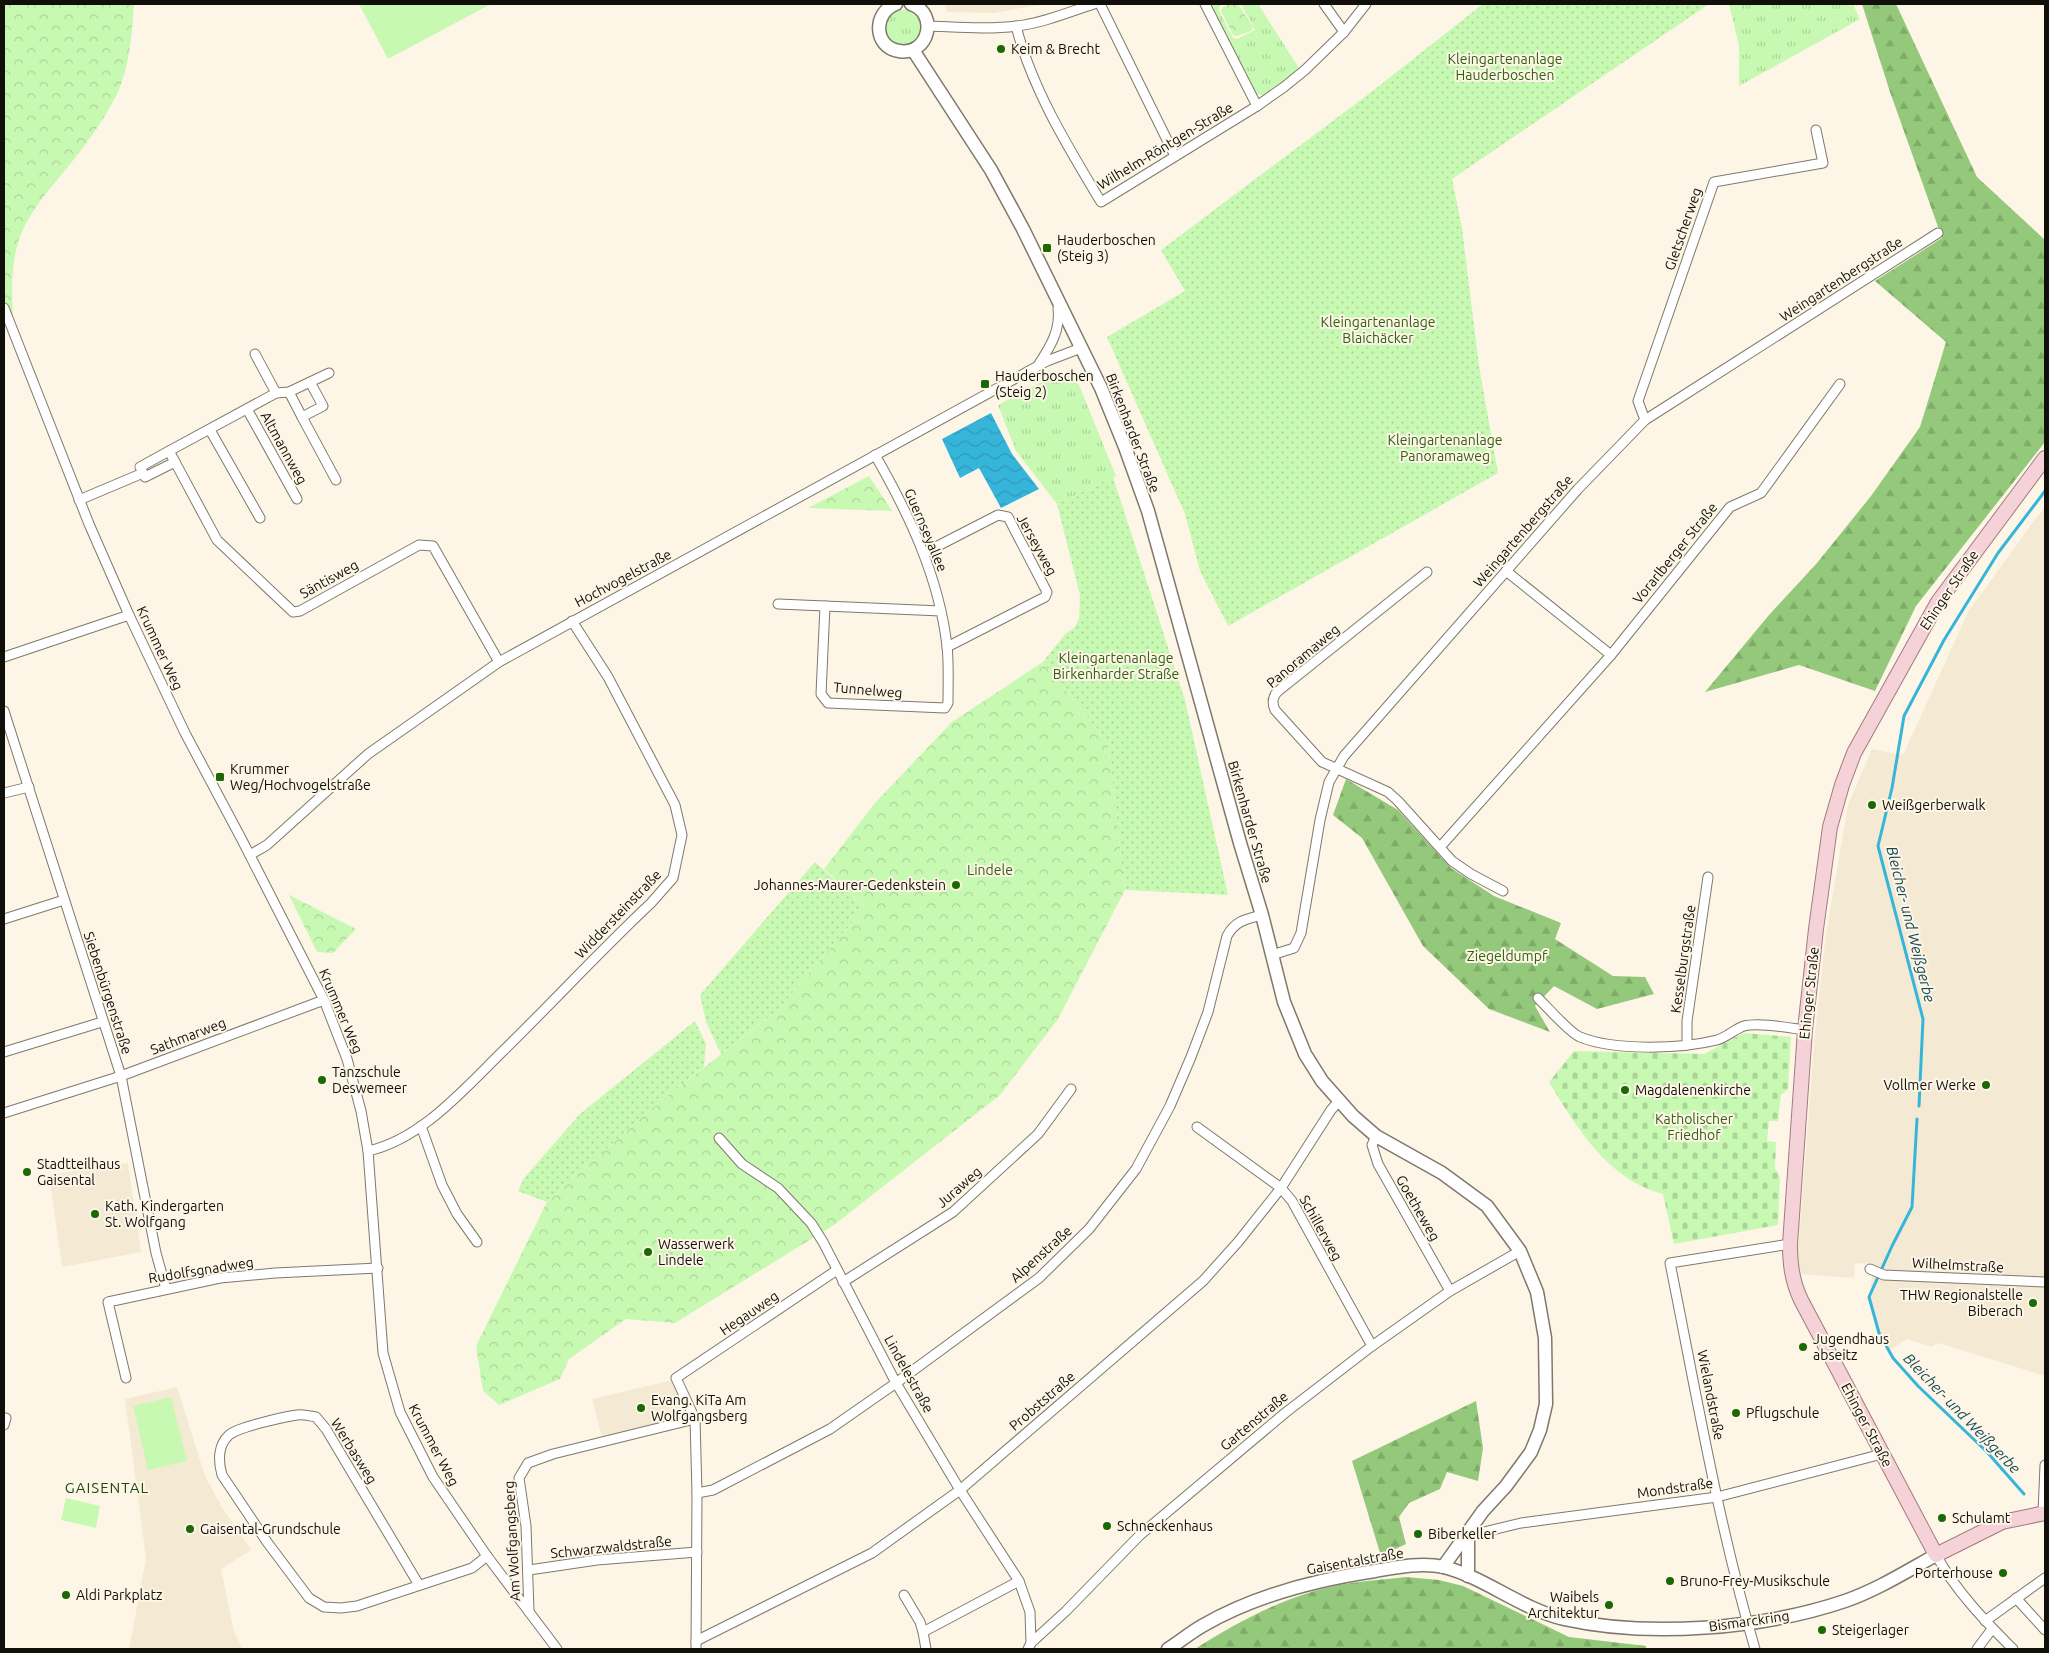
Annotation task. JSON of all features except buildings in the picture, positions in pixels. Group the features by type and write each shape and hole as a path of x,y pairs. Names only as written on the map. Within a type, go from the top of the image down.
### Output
{"main road":[{"path":"889,5 879,22 881,38 886,44 899,51 913,50 924,40 928,26 924,14 913,4"},
{"name":"Birkenharder Straße","path":"913,50 991,170 1101,388 1118,430 1148,511 1240,843 1262,914 1284,1002 1305,1054 1338,1101 1376,1136 1442,1173 1486,1206 1520,1251 1537,1292 1545,1338 1546,1404 1540,1430 1531,1452 1506,1486 1483,1511 1443,1567"},
{"name":"Ehinger Straße","path":"1936,1555 1798,1294 1790,1263 1805,1030 1830,827 1842,785 1854,753 1938,602 2045,458"},
{"name":"Bismarckring","path":"1443,1567 1468,1576 1543,1613 1564,1619 1605,1625 1677,1629 1802,1614 1847,1600 1889,1581 2002,1522 2045,1514"},
{"path":"1468,1533 1468,1576"},
{"name":"Gaisentalstraße","path":"1168,1649 1202,1626 1274,1593 1329,1578 1422,1565 1443,1567"}],"street":[{"path":"928,26 974,28 1016,26 1049,19 1094,4"},
{"path":"1100,4 1175,156"},
{"path":"1205,4 1257,106"},
{"path":"1324,4 1344,32"},
{"name":"Wilhelm-Röntgen-Straße","path":"1016,26 1022,49 1038,87 1101,202 1257,106 1305,70 1344,32 1366,4"},
{"name":"Gletscherweg","path":"1645,420 1638,400 1714,182 1823,163 1816,130"},
{"name":"Weingartenbergstraße","path":"1272,955 1294,948 1301,933 1320,820 1329,782 1344,756 1578,489 1645,420 1938,233"},
{"name":"Hochvogelstraße","path":"1037,366 1053,342 1060,318 1058,300"},
{"name":"Krummer Weg","path":"4,308 79,500 129,615 184,734 250,856 324,1000 352,1074 368,1151 383,1353 400,1412 433,1477 487,1556 557,1649"},
{"name":"Hochvogelstraße","path":"250,856 267,845 368,754 499,662 1037,366 1081,348"},
{"name":"Altmannweg","path":"255,354 276,393"},
{"name":"Altmannweg","path":"175,462 145,477 140,467 276,393 289,392 330,373"},
{"path":"302,417 323,406 310,382"},
{"name":"Vorarlberger Straße","path":"1441,846 1611,655 1730,507 1762,493 1840,384"},
{"path":"289,392 336,480"},
{"name":"Altmannweg","path":"247,409 297,499"},
{"path":"210,430 260,518"},
{"path":"169,451 175,462"},
{"name":"Guernseyallee","path":"875,455 904,507 924,553 941,611 948,647 948,702 944,708"},
{"name":"Säntisweg","path":"175,462 217,540 293,612 300,611 419,545 433,546 499,662"},
{"name":"Altmannweg","path":"79,500 142,473"},
{"name":"Jerseyweg","path":"924,553 998,515 1008,517 1046,592 1045,597 948,647"},
{"path":"1506,571 1611,655"},
{"name":"Panoramaweg","path":"1336,769 1322,762 1275,710 1273,705 1274,696 1428,572"},
{"path":"778,604 941,611"},
{"name":"Tunnelweg","path":"825,606 821,694 828,703 944,708"},
{"path":"4,657 129,615"},
{"name":"Widdersteinstraße","path":"368,1151 381,1149 421,1126 448,1107 673,878 682,835 675,805 608,677 572,621"},
{"name":"Siebenbürgenstraße","path":"4,711 120,1076 156,1253 166,1289"},
{"path":"1336,769 1388,792 1441,846 1452,860 1471,874 1504,891"},
{"path":"4,793 29,787"},
{"name":"Kesselburgstraße","path":"1687,1045 1687,1021 1708,877"},
{"path":"4,919 64,900"},
{"name":"Alpenstraße","path":"697,1493 713,1490 830,1429 1039,1278 1089,1229 1109,1206 1136,1169 1150,1145 1184,1074 1208,1012 1227,936 1232,927 1240,920 1262,914"},
{"path":"1538,998 1579,1037 1607,1044 1635,1047 1687,1045 1719,1040 1744,1026 1778,1026 1805,1030"},
{"name":"Sathmarweg","path":"4,1113 120,1076 324,1000"},
{"path":"4,1052 102,1022"},
{"name":"Juraweg","path":"843,1282 953,1212 1038,1134 1071,1088"},
{"name":"Probststraße","path":"696,1645 872,1553 960,1490 1203,1281 1238,1242 1281,1188 1338,1101"},
{"path":"421,1126 442,1185 457,1214 477,1242"},
{"name":"Schillerweg","path":"1198,1126 1281,1188 1292,1201 1372,1346"},
{"name":"Goetheweg","path":"1376,1136 1372,1145 1378,1164 1450,1292"},
{"name":"Lindelestraße","path":"720,1138 742,1164 778,1188 811,1223 896,1383 960,1490 1019,1581 1030,1612 1029,1646"},
{"name":"Wielandstraße","path":"1755,1649 1717,1496 1670,1263 1790,1244"},
{"name":"Gartenstraße","path":"1029,1646 1140,1535 1285,1413 1372,1346 1450,1292 1520,1251"},
{"name":"Rudolfsgnadweg","path":"126,1378 108,1302 220,1278 378,1268"},
{"name":"Wilhelmstraße","path":"1870,1269 1884,1275 2045,1282"},
{"name":"Hegauweg","path":"695,1419 676,1378 837,1270"},
{"name":"Werbasweg","path":"419,1585 326,1430 316,1417 299,1414 238,1430 229,1435 220,1449 218,1462 222,1475 267,1542 309,1598 324,1607 341,1608 357,1606 472,1568 487,1556"},
{"path":"695,1419 697,1493 696,1645"},
{"name":"Am Wolfgangsberg","path":"529,1612 526,1526 519,1478 528,1464 553,1454 695,1419"},
{"name":"Mondstraße","path":"1468,1533 1484,1532 1521,1523 1717,1496 1882,1454"},
{"path":"2045,1465 2045,1514"},
{"name":"Schwarzwaldstraße","path":"529,1570 597,1560 697,1552"},
{"path":"1936,1555 1949,1578 1992,1629 2013,1649"},
{"path":"1985,1621 2045,1578"},
{"path":"923,1632 1019,1581"},
{"path":"904,1595 920,1622 926,1649"},
{"path":"2016,1598 2045,1630"},
{"path":"1977,1649 1992,1629"}],"shaded area":[{"path":"944,4 1045,4 994,13 947,12"},
{"path":"2045,508 2045,1376 1938,1343 1931,1347 1907,1339 1890,1350 1879,1333 1869,1297 1874,1264 1855,1263 1854,1278 1798,1274 1798,1254 1814,1043 1826,933 1848,805 1872,749 1903,755 1968,612"},
{"name":"Kath. Kindergarten St. Wolfgang","path":"128,1163 141,1252 62,1267 49,1175"},
{"name":"Evang. KiTa Am Wolfgangsberg","path":"673,1380 691,1417 602,1438 592,1399"},
{"name":"Gaisental-Grundschule","path":"177,1387 205,1476 223,1509 251,1550 221,1569 234,1632 243,1649 129,1649 146,1558 125,1399"}],"green space":[{"path":"5,4 134,4 128,61 117,94 92,135 32,213 20,238 13,267 13,315 4,318 4,9"},
{"path":"359,4 491,4 388,59"},
{"path":"1209,4 1223,4 1219,7 1219,11 1233,38 1237,39 1255,30 1241,4 1258,4 1299,68 1298,70 1266,96 1254,93"},
{"path":"1238,4 1253,27 1251,31 1236,36 1233,35 1221,11 1223,7"},
{"path":"1483,4 1709,4 1452,179 1462,228 1479,366 1498,473 1228,626 1200,571 1185,514 1107,337 1185,291 1161,250 1370,93"},
{"path":"1729,4 1853,4 1860,19 1739,86 1739,46"},
{"path":"1862,4 1896,4 1977,177 2045,240 2045,442 1916,606 1875,691 1799,665 1705,692 1769,615 1817,563 1871,496 1920,427 1946,342 1875,281 1942,238 1890,92"},
{"path":"903,10 910,11 916,15 920,21 920,35 916,41 910,45 903,46 896,45 890,41 886,35 885,28 886,21 890,15 896,11"},
{"path":"1057,374 1071,376 1079,385 1116,476 1057,504 1016,451 998,405"},
{"path":"869,476 892,511 808,508"},
{"name":"Kleingartenanlage Birkenharder Straße","path":"1113,477 1185,700 1228,895 1125,890 1108,743 1043,662 1066,633 1074,628 1079,619 1080,595 1057,504"},
{"name":"Lindele","path":"1043,662 1108,743 1125,890 1058,1019 1000,1095 834,1225 675,1323 626,1319 569,1359 560,1379 499,1405 483,1391 476,1346 547,1202 657,1104 778,1010 865,907 824,869 875,803 952,722"},
{"name":"Ziegeldumpf","path":"1346,779 1398,810 1451,868 1494,896 1561,923 1555,939 1613,976 1645,977 1654,994 1597,1009 1554,986 1535,1006 1550,1032 1489,1009 1423,946 1362,838 1333,815"},
{"path":"815,862 865,907 778,1010 721,1054 706,1022 700,995"},
{"path":"289,895 356,929 333,953 317,952"},
{"path":"695,1021 706,1044 704,1067 657,1104 547,1202 518,1191 524,1178 580,1114"},
{"name":"Katholischer Friedhof","path":"1744,1033 1791,1037 1788,1089 1781,1095 1778,1121 1769,1121 1767,1141 1776,1142 1775,1168 1780,1177 1778,1225 1674,1244 1663,1194 1643,1187 1610,1165 1583,1134 1549,1082 1574,1051 1704,1054"},
{"path":"171,1397 187,1461 148,1470 133,1406"},
{"path":"1476,1401 1483,1448 1478,1481 1447,1472 1440,1489 1409,1503 1399,1517 1406,1544 1381,1556 1352,1461"},
{"path":"66,1498 100,1506 96,1528 61,1520"},
{"path":"1406,1577 1439,1580 1463,1586 1569,1637 1646,1646 1646,1649 1195,1649 1244,1620 1297,1597 1343,1584"}],"water":[{"path":"991,413 1012,454 1039,489 1001,508 979,468 960,478 942,439"}],"waterway":[{"name":"Bleicher- und Weißgerbe","path":"1919,1106 1923,1019 1878,846 1892,788 1904,716 1944,640 1998,553 2045,491"},
{"name":"Bleicher- und Weißgerbe","path":"1917,1119 1912,1207 1869,1297 1879,1333 1893,1358 1918,1386 1987,1452 2024,1494"}],"place":[{"name":"Keim & Brecht","path":"1001,49"},
{"name":"Hauderboschen (Steig 3)","path":"1047,248"},
{"name":"Hauderboschen (Steig 2)","path":"985,384"},
{"name":"Krummer Weg/Hochvogelstraße","path":"220,777"},
{"name":"Weißgerberwalk","path":"1872,805"},
{"name":"Johannes-Maurer-Gedenkstein","path":"956,885"},
{"name":"Tanzschule Deswemeer","path":"322,1080"},
{"name":"Vollmer Werke","path":"1986,1085"},
{"name":"Magdalenenkirche","path":"1625,1090"},
{"name":"Stadtteilhaus Gaisental","path":"27,1172"},
{"name":"Kath. Kindergarten St. Wolfgang","path":"95,1214"},
{"name":"Wasserwerk Lindele","path":"648,1252"},
{"name":"THW Regionalstelle Biberach","path":"2033,1303"},
{"name":"Jugendhaus abseitz","path":"1803,1347"},
{"name":"Evang. KiTa Am Wolfgangsberg","path":"641,1408"},
{"name":"Pflugschule","path":"1736,1413"},
{"name":"Schulamt","path":"1942,1518"},
{"name":"Schneckenhaus","path":"1107,1526"},
{"name":"Gaisental-Grundschule","path":"190,1529"},
{"name":"Biberkeller","path":"1418,1534"},
{"name":"Porterhouse","path":"2003,1573"},
{"name":"Bruno-Frey-Musikschule","path":"1670,1581"},
{"name":"Aldi Parkplatz","path":"66,1595"},
{"name":"Waibels Architektur","path":"1609,1605"},
{"name":"Steigerlager","path":"1822,1630"}],"district":[{"name":"GAISENTAL","path":"107,1487"}],"park label":[{"name":"Kleingartenanlage Hauderboschen","path":"1505,68"},
{"name":"Kleingartenanlage Blaichäcker","path":"1378,330"},
{"name":"Kleingartenanlage Panoramaweg","path":"1445,448"}]}
